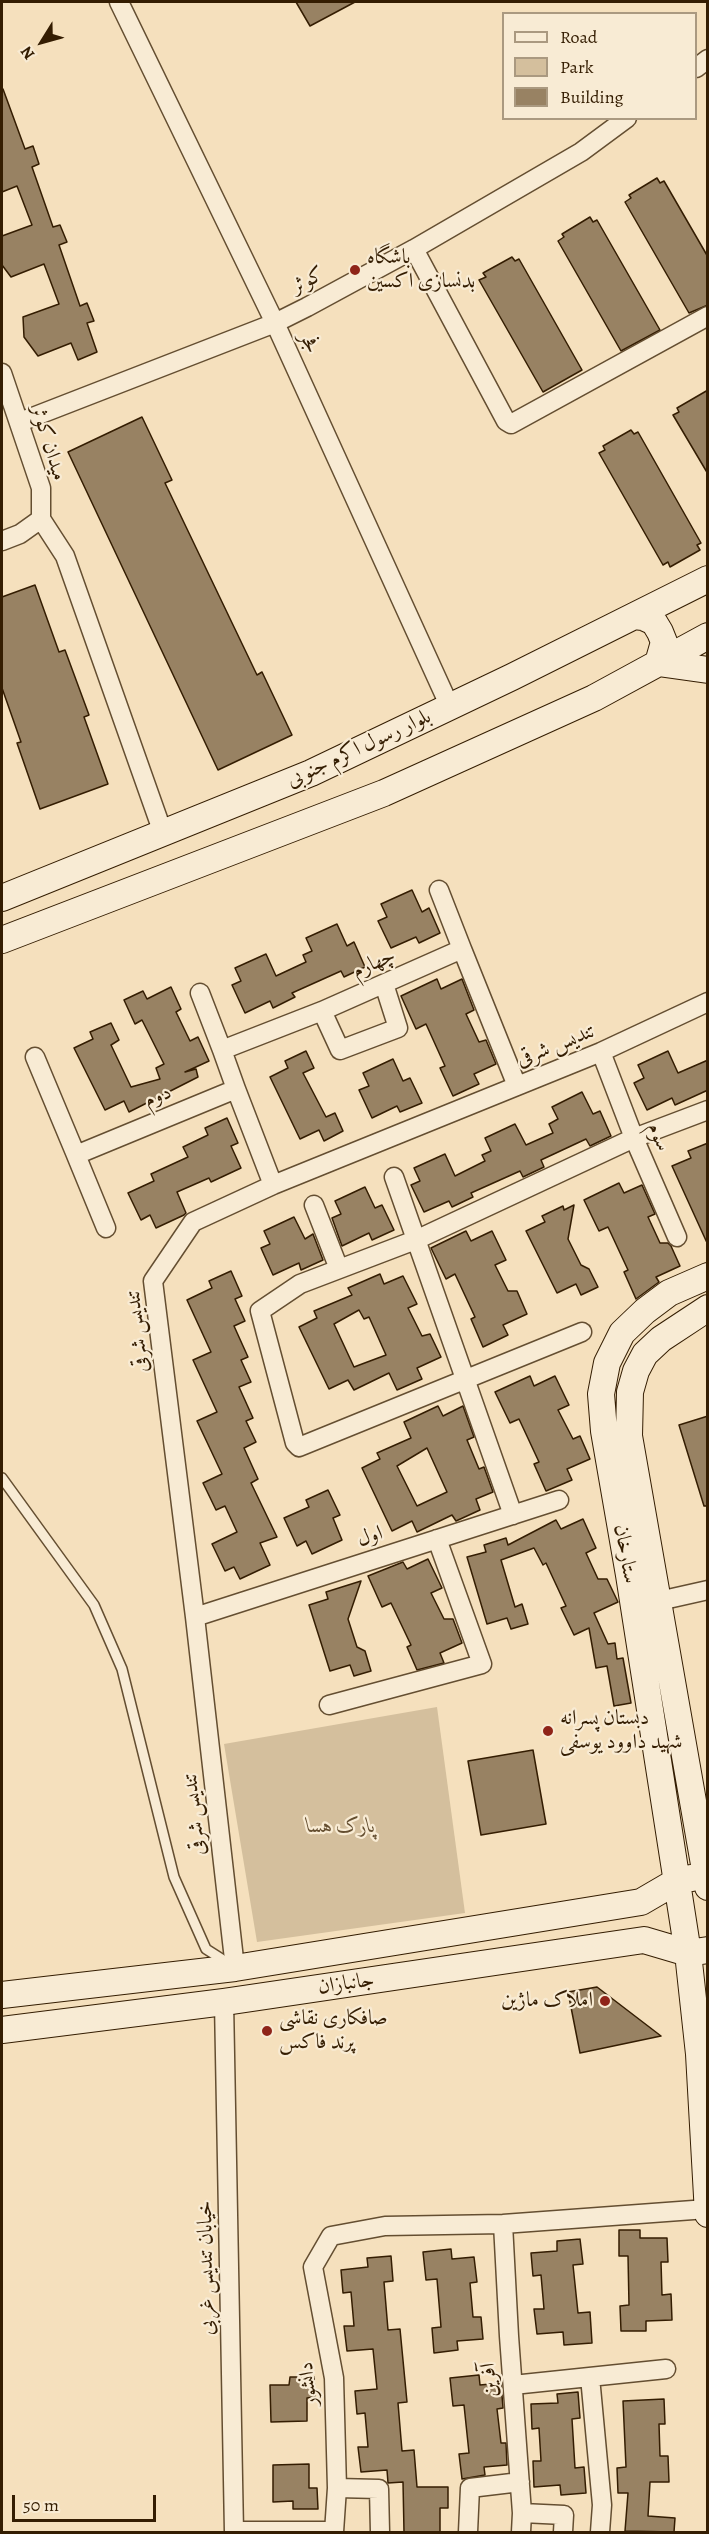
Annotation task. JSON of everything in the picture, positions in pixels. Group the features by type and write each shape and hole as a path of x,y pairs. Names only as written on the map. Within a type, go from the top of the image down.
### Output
{"main road":[{"name":"بلوار رسول اکرم جنوبی","path":"2,898 311,773 708,579"},
{"path":"634,616 644,617 654,622 660,632 664,642 658,663"},
{"path":"2,940 384,793 594,698 708,636"},
{"path":"658,663 708,670"},
{"name":"ستارخان","path":"708,1276 669,1293 645,1311 622,1333 607,1363 601,1394 604,1431 677,1881 698,1951 699,2054 708,2214"},
{"name":"ستارخان","path":"707,1881 629,1436 630,1392 636,1371 645,1354 661,1339 708,1308"},
{"name":"جانبازان","path":"2,1995 235,1968 641,1902 677,1881 707,1881"},
{"name":"جانبازان","path":"2,2030 224,2002 644,1940 698,1951"}],"street":[{"name":"فجر","path":"119,2 275,323 450,707"},
{"name":"کوثر","path":"20,422 275,323 414,249 581,153 624,120"},
{"path":"414,249 506,421 511,424 708,316"},
{"name":"میدان کوثر","path":"2,373 41,488 40,519"},
{"path":"2,542 20,534 40,519 65,556 163,834"},
{"path":"439,890 517,1086"},
{"name":"چهارم","path":"222,1050 322,1011 462,949"},
{"path":"322,1011 340,1050 398,1028 384,984"},
{"path":"200,993 273,1185"},
{"name":"تندیس شرقی","path":"235,1968 195,1617 153,1281 193,1221 273,1185 601,1052 708,1002"},
{"name":"سوم","path":"601,1052 634,1138 677,1237"},
{"path":"35,1056 106,1228"},
{"name":"دوم","path":"76,1155 236,1089"},
{"path":"582,1332 466,1377 299,1447 295,1443 260,1311 300,1284 418,1239 634,1138 708,1110"},
{"path":"394,1177 418,1239 513,1515"},
{"path":"314,1205 339,1269"},
{"name":"اول","path":"195,1617 558,1500"},
{"path":"329,1704 482,1664 437,1539"},
{"path":"659,1601 708,1590"},
{"name":"خیابان تندیس غربی","path":"224,2002 234,2532"},
{"path":"503,2224 707,2209"},
{"name":"دانشور","path":"334,2532 337,2488 334,2378 313,2267 331,2236 385,2226 503,2224"},
{"name":"آفرین","path":"503,2224 522,2513 521,2532"},
{"path":"513,2385 666,2369"},
{"path":"590,2377 602,2505 600,2532"},
{"path":"468,2532 470,2488 520,2482"},
{"path":"337,2488 379,2489 380,2532"},
{"path":"522,2513 564,2515 563,2532"},
{"path":"234,2532 334,2532"}],"lane":[{"path":"2,1478 94,1605 122,1669 174,1877 206,1949 235,1968"}],"green space":[{"name":"پارک هسا","path":"437,1707 465,1913 257,1942 224,1744"}],"building":[{"path":"296,2 355,2 310,26"},
{"path":"3,89 25,149 33,146 39,164 32,167 53,227 60,225 67,242 59,245 80,306 87,303 94,321 87,323 97,352 78,360 71,343 38,356 24,337 23,317 59,304 44,264 11,277 2,265 2,236 32,225 17,186 2,192"},
{"path":"657,178 660,183 664,181 708,257 708,305 689,313 625,202 631,198 629,195"},
{"path":"590,217 593,222 597,220 660,330 621,351 558,241 564,237 562,234"},
{"path":"512,257 515,261 519,259 582,370 543,392 479,280 486,277 483,273"},
{"path":"708,390 708,474 673,415 679,412 677,408"},
{"path":"142,417 172,480 165,483 257,675 262,672 292,735 218,770 68,452"},
{"path":"631,430 634,434 638,432 701,543 697,545 700,550 670,567 668,562 663,565 599,453 605,450 603,446"},
{"path":"35,585 59,652 65,650 89,715 84,717 108,784 40,809 17,743 21,742 2,688 2,597"},
{"path":"412,890 422,912 429,908 440,933 419,943 416,937 391,948 378,921 387,917 381,904"},
{"path":"337,924 347,946 354,942 365,967 344,977 341,971 292,993 295,997 273,1008 270,1001 245,1013 232,985 241,981 235,968 266,954 276,976 306,962 303,955 312,951 306,938"},
{"path":"437,979 441,989 462,979 474,1010 466,1014 479,1042 486,1040 496,1064 474,1074 479,1084 453,1096 440,1068 445,1066 426,1024 416,1029 401,996"},
{"path":"171,987 181,1009 176,1012 190,1041 198,1037 209,1061 185,1072 196,1069 198,1077 129,1112 124,1101 105,1110 74,1048 93,1039 90,1032 111,1023 119,1040 111,1045 131,1087 160,1079 156,1068 164,1064 142,1020 135,1024 124,1000 143,991 147,999"},
{"path":"306,1051 314,1068 303,1073 326,1117 335,1113 343,1131 324,1141 319,1130 300,1139 270,1077 288,1068 285,1061"},
{"path":"668,1051 678,1073 708,1060 708,1090 675,1105 672,1098 647,1110 634,1083 644,1078 638,1065"},
{"path":"393,1059 403,1081 410,1078 422,1103 400,1112 397,1106 372,1118 359,1090 369,1086 363,1073"},
{"path":"582,1092 593,1114 600,1111 611,1136 590,1146 586,1139 541,1160 544,1167 523,1177 520,1171 471,1193 473,1197 452,1207 449,1201 424,1212 411,1185 420,1181 414,1168 445,1154 455,1176 485,1161 482,1155 491,1151 485,1138 515,1124 526,1145 553,1133 549,1124 558,1119 552,1107"},
{"path":"227,1118 238,1143 231,1146 241,1168 211,1182 209,1178 177,1192 186,1213 184,1215 156,1228 150,1215 141,1220 128,1193 154,1181 151,1174 188,1157 183,1147 208,1135 205,1128"},
{"path":"708,1143 708,1245 672,1166 691,1158 688,1151"},
{"path":"619,1183 624,1193 642,1185 655,1214 648,1217 660,1243 668,1243 671,1246 680,1266 656,1277 659,1282 636,1299 624,1272 628,1270 608,1227 599,1231 584,1200"},
{"path":"365,1187 375,1208 382,1205 394,1230 372,1240 369,1233 342,1246 332,1218 341,1214 335,1201"},
{"path":"574,1205 568,1239 581,1265 589,1269 598,1287 581,1295 576,1284 557,1293 526,1231 545,1222 542,1216 563,1206 564,1210"},
{"path":"294,1217 305,1239 313,1234 323,1260 301,1270 299,1263 273,1275 261,1248 270,1244 264,1231"},
{"path":"466,1231 471,1241 492,1231 506,1260 495,1265 508,1291 517,1291 527,1314 503,1325 508,1335 483,1347 471,1319 475,1317 455,1274 446,1279 431,1248"},
{"path":"231,1271 242,1296 235,1299 245,1321 234,1326 248,1357 241,1360 251,1382 239,1387 253,1418 246,1421 256,1442 244,1448 258,1479 251,1483 277,1537 260,1543 270,1565 240,1579 234,1567 225,1571 212,1544 237,1532 225,1506 216,1510 203,1483 222,1474 197,1421 217,1412 193,1360 211,1352 187,1300 212,1288 209,1281"},
{"path":"380,1274 384,1284 403,1276 417,1304 408,1308 422,1336 430,1334 441,1357 417,1368 422,1379 397,1390 389,1373 354,1390 348,1380 329,1389 299,1327 317,1318 314,1311 352,1295 348,1288","holes":["359,1310 364,1319 369,1317 386,1355 354,1367 334,1324"]},
{"path":"530,1376 534,1386 555,1376 569,1405 558,1410 573,1439 580,1436 590,1459 567,1469 572,1480 546,1491 534,1464 539,1462 519,1419 510,1423 495,1392"},
{"path":"438,1406 443,1416 463,1406 474,1437 467,1440 479,1469 484,1467 493,1492 476,1499 480,1510 456,1521 452,1515 417,1532 412,1521 392,1531 362,1468 380,1459 377,1453 411,1438 404,1422","holes":["427,1448 447,1492 417,1506 397,1466"]},
{"path":"708,1416 708,1506 704,1506 679,1425"},
{"path":"328,1490 340,1515 333,1518 342,1540 312,1554 306,1541 297,1546 284,1518 309,1507 306,1500"},
{"path":"583,1519 596,1548 586,1553 598,1579 607,1579 618,1602 594,1613 608,1644 615,1643 617,1659 623,1658 631,1703 614,1706 607,1666 596,1668 589,1628 574,1635 561,1608 566,1606 546,1563 543,1565 534,1548 501,1560 515,1607 522,1604 528,1624 511,1629 507,1618 487,1624 467,1557 486,1552 484,1545 506,1538 508,1545 556,1520 561,1529"},
{"path":"428,1559 442,1588 431,1593 444,1619 453,1619 462,1643 440,1653 444,1663 417,1670 407,1647 411,1645 391,1603 382,1607 368,1576 403,1562 407,1569"},
{"path":"361,1581 348,1619 357,1647 365,1651 371,1671 354,1676 350,1665 330,1671 309,1605 328,1599 326,1592"},
{"path":"533,1750 546,1824 481,1835 468,1761"},
{"path":"597,1987 661,2036 580,2053 568,1992"},
{"path":"619,2230 640,2230 640,2238 667,2238 668,2262 661,2262 662,2295 671,2294 672,2320 646,2321 646,2331 621,2331 620,2306 629,2305 628,2256 619,2256"},
{"path":"580,2239 583,2264 573,2265 578,2313 590,2312 592,2343 564,2345 563,2332 537,2334 534,2309 544,2309 541,2275 533,2276 531,2253 557,2251 557,2241"},
{"path":"451,2249 452,2259 474,2257 477,2282 470,2283 473,2317 481,2317 483,2339 457,2341 458,2350 434,2353 432,2328 441,2327 437,2279 426,2280 423,2252"},
{"path":"391,2256 393,2281 384,2282 388,2330 400,2329 407,2402 398,2403 402,2451 414,2450 417,2487 448,2487 448,2508 440,2508 440,2532 404,2532 403,2482 388,2483 387,2470 361,2472 358,2447 368,2447 365,2413 357,2414 355,2391 377,2389 373,2349 347,2351 344,2326 354,2326 351,2292 343,2293 341,2270 368,2267 367,2258"},
{"path":"479,2375 480,2385 501,2383 503,2408 497,2409 501,2443 506,2443 507,2465 484,2467 485,2475 462,2479 459,2454 469,2453 464,2405 453,2406 450,2378"},
{"path":"290,2377 314,2377 315,2397 307,2398 307,2421 271,2422 270,2385 289,2385"},
{"path":"578,2392 580,2418 572,2419 575,2468 584,2467 586,2493 561,2495 560,2485 534,2487 533,2461 541,2461 539,2428 532,2429 531,2404 558,2403 557,2394"},
{"path":"664,2399 665,2424 659,2424 660,2456 668,2456 669,2482 650,2482 648,2516 675,2518 674,2532 625,2531 628,2493 618,2493 617,2468 626,2467 623,2401"},
{"path":"309,2464 309,2488 317,2488 318,2509 293,2509 293,2501 273,2502 273,2465"}],"place":[{"name":"باشگاه بدنسازی اکسین","path":"355,270"},
{"name":"دبستان پسرانه شهید داوود یوسفی","path":"548,1731"},
{"name":"املاک ماژین","path":"605,2001"},
{"name":"صافکاری نقاشی پرند فاکس","path":"267,2031"}]}
